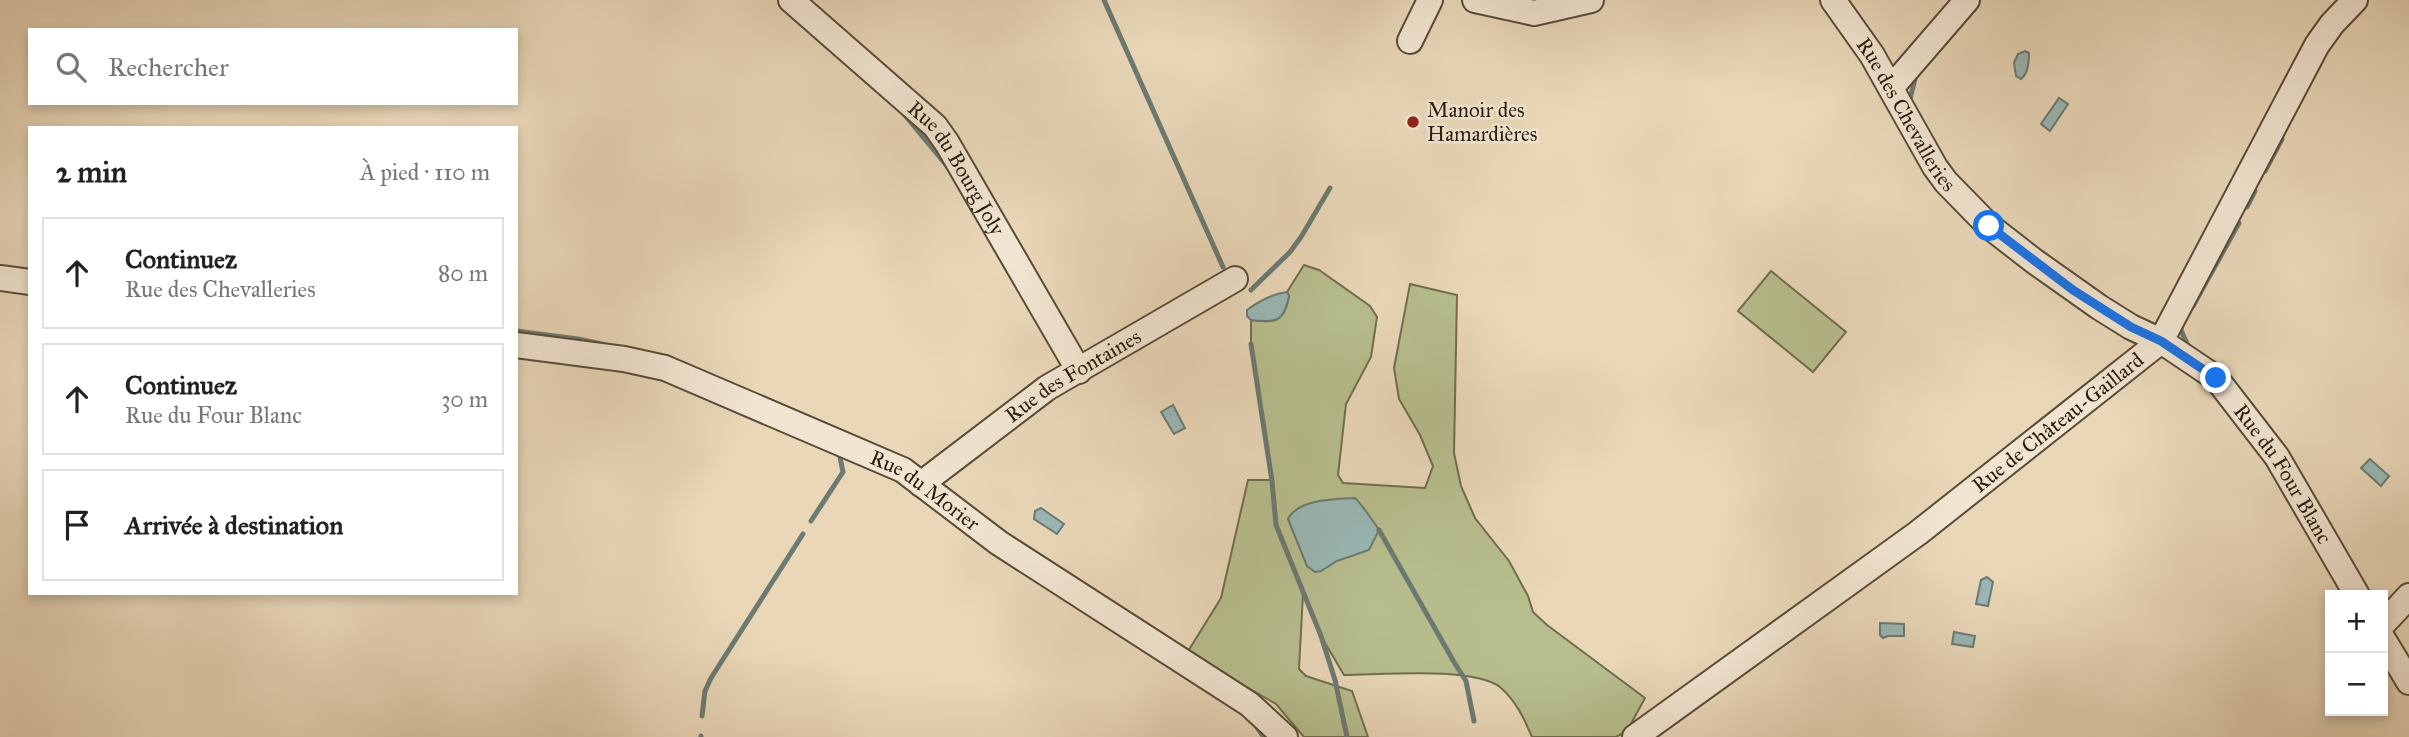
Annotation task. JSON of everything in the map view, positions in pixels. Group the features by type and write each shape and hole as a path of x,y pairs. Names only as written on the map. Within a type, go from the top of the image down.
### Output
{"street":[{"name":"Rue du Bourg Joly","path":"791,0 935,126 1079,371"},
{"path":"1410,41 1430,0"},
{"path":"1475,0 1534,13 1591,0"},
{"name":"Rue des Chevalleries","path":"1833,0 1872,55 1935,167 1989,226 2090,301 2131,327 2161,341"},
{"path":"1891,88 1967,0"},
{"name":"Rue de Château-Gaillard","path":"1635,737 1918,533 2161,341 2317,45 2355,0"},
{"path":"0,278 28,282"},
{"name":"Rue des Fontaines","path":"921,484 1047,388 1235,279"},
{"name":"Rue du Four Blanc","path":"2161,341 2216,378 2257,429 2277,457 2354,590"},
{"name":"Rue du Morier","path":"518,345 624,359 665,368 903,470 999,543 1249,704 1285,737"},
{"path":"2388,619 2409,596"},
{"path":"2388,647 2409,682"}],"green space":[{"path":"1304,265 1319,270 1370,306 1377,317 1371,357 1346,404 1338,475 1343,483 1425,488 1433,466 1420,435 1399,399 1394,368 1410,284 1457,295 1454,453 1461,486 1475,518 1509,561 1528,596 1533,612 1645,698 1627,731 1616,737 1532,737 1511,698 1500,687 1487,680 1448,674 1344,675 1321,636 1303,593 1299,669 1306,676 1352,691 1368,737 1304,737 1276,704 1187,653 1221,598 1248,480 1272,480 1251,344 1251,320 1273,321 1281,316 1289,296 1287,292"},
{"path":"1771,271 1846,332 1813,372 1738,311"}],"water":[{"path":"2025,51 2029,53 2028,63 2021,79 2016,76 2014,63 2018,54"},
{"path":"2059,98 2068,104 2050,131 2041,124"},
{"path":"1287,292 1287,305 1278,319 1260,321 1251,320 1247,316 1247,310 1256,304"},
{"path":"1173,405 1185,428 1174,434 1161,412"},
{"path":"2370,459 2389,476 2381,486 2361,468"},
{"path":"1355,498 1379,530 1369,550 1315,572 1307,566 1288,519 1293,512 1308,504"},
{"path":"1041,508 1064,524 1057,534 1034,519 1035,511"},
{"path":"1987,577 1993,582 1988,606 1976,604 1981,580"},
{"path":"1880,623 1904,624 1904,636 1883,638 1880,635"},
{"path":"1954,632 1975,636 1973,647 1952,644"}],"waterway":[{"path":"1104,0 1223,267"},
{"path":"1909,103 1916,75"},
{"path":"904,114 947,166"},
{"path":"2265,171 2282,139"},
{"path":"1251,290 1290,252 1330,188"},
{"path":"2247,207 2255,191"},
{"path":"2193,306 2239,223"},
{"path":"2181,326 2188,346"},
{"path":"518,331 606,345"},
{"path":"1251,344 1276,525 1321,636 1335,680 1347,737"},
{"path":"811,521 843,472 839,452"},
{"path":"1379,530 1466,681 1474,721"},
{"path":"702,716 705,691 711,678 803,534"},
{"path":"1257,727 1263,736"}],"place":[{"name":"Manoir des Hamardières","path":"1413,122"}],"route":[{"path":"1989,226 2073,290 2131,327 2161,341 2216,378"}]}
